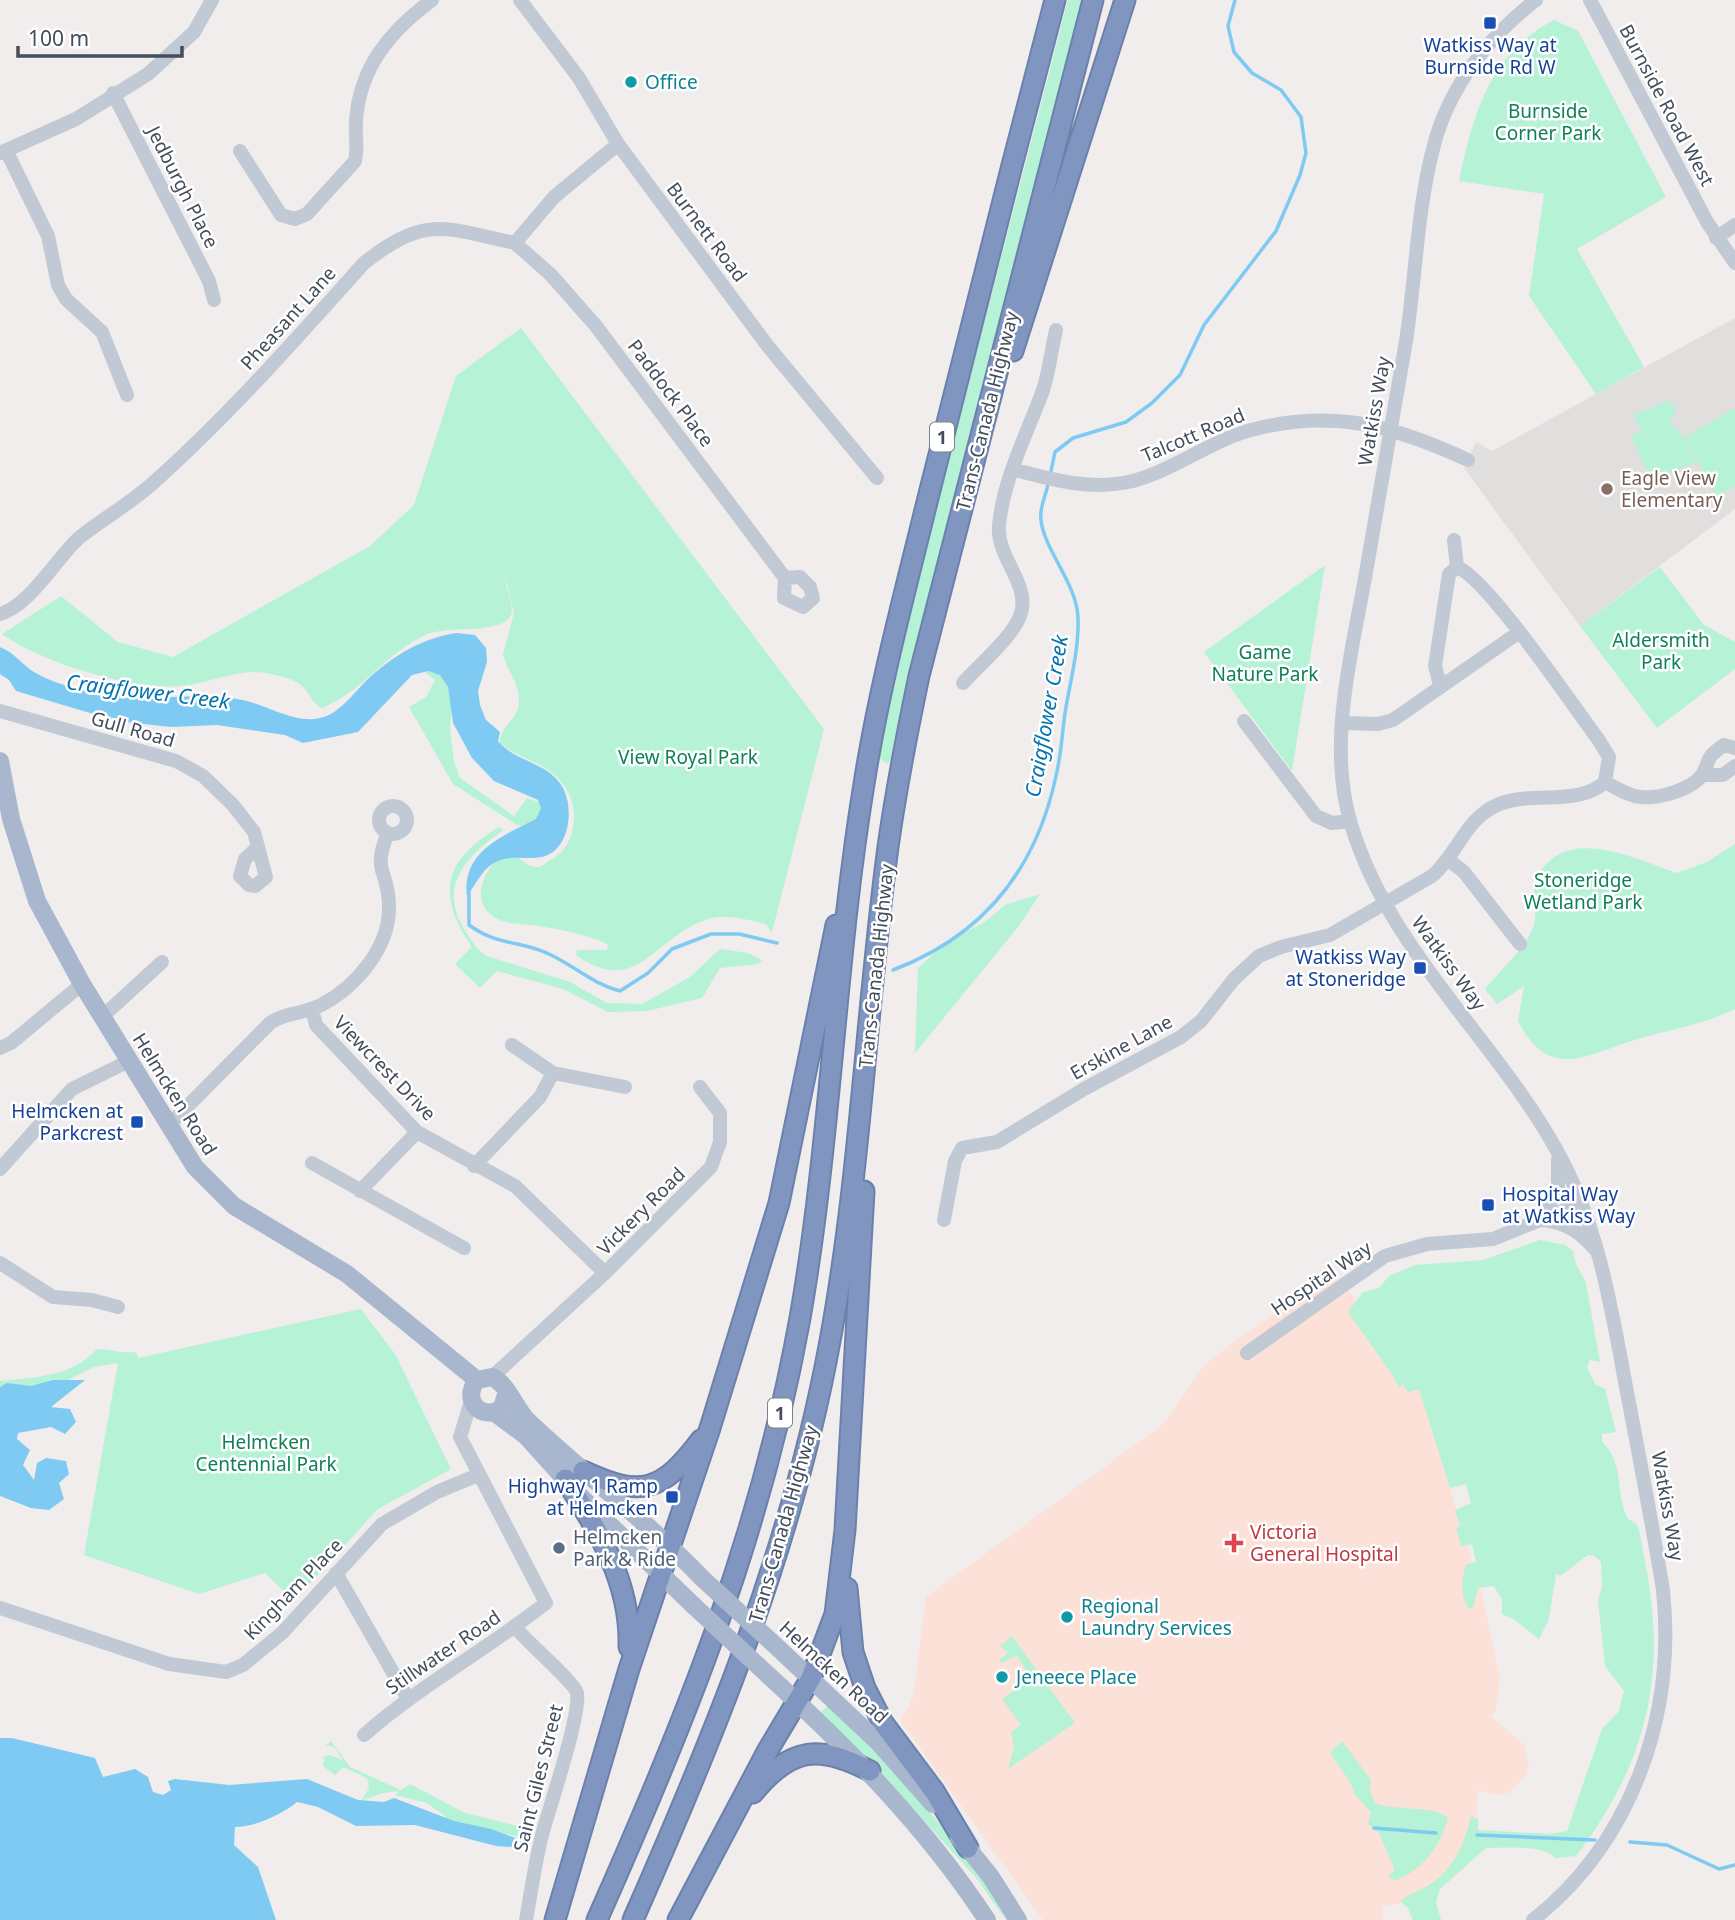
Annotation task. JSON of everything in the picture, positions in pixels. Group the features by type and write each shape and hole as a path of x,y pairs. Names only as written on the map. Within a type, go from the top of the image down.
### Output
{"highway":[{"name":"Trans-Canada Highway","path":"597,1920 709,1654 759,1502 776,1434 810,1257 850,878 863,786 885,671 957,374 1055,0"},
{"name":"Trans-Canada Highway","path":"633,1920 717,1728 745,1653 771,1578 806,1452 830,1342 843,1265 888,845 919,676 967,495 1017,286 1093,0"},
{"path":"967,495 1125,0"},
{"path":"555,1920 629,1669 710,1428 779,1203 831,940 850,878"},
{"path":"678,1920 796,1700 811,1678 835,1614 845,1530 871,1108 871,1004"},
{"path":"574,1475 625,1488 649,1486 664,1479 678,1467 710,1428"},
{"path":"574,1475 624,1593 630,1620 629,1669"},
{"path":"845,1530 850,1634 864,1688 883,1723 934,1791 968,1848"},
{"path":"716,1849 768,1775 792,1758 818,1753 831,1754 870,1771"}],"main road":[{"name":"Helmcken Road","path":"0,761 6,822 37,901 82,984 195,1167 234,1206 347,1275 486,1390 517,1410 660,1573 870,1771 934,1846 987,1920"},
{"path":"486,1390 507,1400 495,1413 485,1414 486,1390"},
{"name":"Helmcken Road","path":"495,1413 574,1475 670,1544 703,1579 880,1744 968,1848 1018,1920"}],"street":[{"path":"127,395 102,332 66,299 58,285 48,236 3,151 76,119 113,93 148,74 194,32 212,0"},
{"path":"240,151 276,209 288,218 295,219 307,214 355,161 356,122 368,69 383,44 409,17 432,0"},
{"name":"Burnett Road","path":"520,0 579,78 618,144 767,345 877,478"},
{"name":"Watkiss Way","path":"1533,1920 1581,1873 1619,1819 1649,1750 1664,1682 1667,1636 1664,1590 1600,1255 1582,1203 1558,1151 1528,1104 1385,905 1366,868 1350,821 1342,763 1343,723 1434,145 1448,106 1472,64 1492,39 1536,0"},
{"name":"Burnside Road West","path":"1590,0 1716,238 1735,263"},
{"name":"Jedburgh Place","path":"113,93 209,281 214,300"},
{"path":"515,243 554,197 618,144"},
{"path":"1716,238 1735,225"},
{"name":"Pheasant Lane","path":"0,614 16,605 79,538 150,485 211,429 364,263 389,243 421,229 458,229 515,243"},
{"name":"Paddock Place","path":"515,243 551,275 596,326 785,578"},
{"path":"963,683 1015,626 1021,612 1022,598 1002,547 998,527 1012,470 1043,390 1056,330"},
{"name":"Talcott Road","path":"1012,470 1093,486 1134,481 1248,431 1277,424 1324,420 1391,429 1468,460"},
{"path":"1454,540 1457,567"},
{"path":"1440,685 1435,666 1449,574 1457,567"},
{"path":"1385,905 1432,876 1449,860 1479,816 1496,805 1518,799 1580,795 1596,790 1605,782 1609,757 1598,739 1468,571 1457,567"},
{"path":"0,604 16,605"},
{"path":"1343,723 1378,724 1392,720 1518,633"},
{"name":"Gull Road","path":"0,711 176,761 203,776 233,805 254,832 256,849"},
{"path":"1244,721 1316,816 1332,823 1350,821"},
{"path":"1605,782 1624,793 1642,797 1663,795 1686,787 1702,775 1709,756 1724,745 1735,748"},
{"path":"1702,775 1723,775 1735,766"},
{"path":"168,1126 270,1023 280,1016 312,1009 336,995 370,962 379,948 389,915 387,887 379,861 388,833"},
{"path":"1449,860 1464,872 1520,944"},
{"name":"Erskine Lane","path":"944,1220 955,1161 961,1148 997,1142 1084,1089 1181,1037 1201,1021 1234,979 1259,956 1281,947 1330,935 1385,905"},
{"path":"102,1017 162,962"},
{"path":"0,1048 11,1043 82,984"},
{"name":"Viewcrest Drive","path":"312,1009 316,1025 417,1132 474,1166 515,1186 604,1273"},
{"path":"512,1045 553,1073 625,1087"},
{"path":"0,1169 72,1089 129,1061"},
{"path":"474,1166 540,1097 553,1073"},
{"name":"Vickery Road","path":"486,1390 711,1167 720,1142 720,1113 700,1087"},
{"path":"360,1191 417,1132"},
{"path":"1558,1151 1558,1187 1542,1220 1563,1222 1576,1230 1600,1255"},
{"path":"313,1163 464,1248"},
{"name":"Hospital Way","path":"1247,1353 1385,1256 1427,1244 1493,1238 1582,1203"},
{"path":"0,1264 53,1297 92,1300 118,1307"},
{"path":"478,1475 460,1437 486,1390"},
{"name":"Kingham Place","path":"0,1608 169,1664 226,1672 243,1665 282,1633 382,1524 438,1492 478,1475"},
{"name":"Stillwater Road","path":"364,1735 407,1697 515,1627 545,1603 478,1475"},
{"path":"336,1573 407,1697"},
{"name":"Saint Giles Street","path":"515,1627 548,1663 568,1677 577,1693 574,1718 542,1837 526,1920"}],"shaded area":[{"name":"Eagle View Elementary","path":"1735,318 1735,509 1580,626 1464,468 1476,442 1492,451"},
{"name":"Victoria General Hospital","path":"1333,1269 1420,1387 1483,1599 1500,1678 1496,1711 1491,1716 1524,1745 1529,1763 1526,1776 1508,1793 1496,1795 1478,1790 1476,1821 1448,1876 1408,1902 1382,1907 1383,1920 1043,1920 901,1721 913,1697 926,1597 1162,1425 1206,1363"}],"green space":[{"path":"1068,0 1084,0 953,500 906,688 894,755 888,764 877,757 922,562"},
{"name":"Burnside Corner Park","path":"1554,20 1578,31 1666,197 1577,249 1644,367 1596,394 1529,296 1544,194 1459,181 1471,133 1487,88 1514,50"},
{"name":"View Royal Park","path":"521,328 824,729 772,932 766,924 753,921 730,917 708,919 690,927 631,967 615,970 597,967 576,955 577,950 607,950 608,945 605,943 569,932 504,921 484,908 481,900 483,883 498,858 512,855 532,867 540,867 566,846 571,836 574,815 569,793 556,777 500,743 502,732 518,709 519,703 519,696 503,654 514,613 505,576 512,608 510,617 504,622 484,628 436,632 413,641 351,692 322,708 301,685 276,675 255,672 234,674 181,686 137,684 63,664 19,645 2,634 61,596 118,642 173,657 370,546 414,505 456,376"},
{"path":"1668,401 1676,407 1674,417 1668,421 1680,432 1696,462 1651,481 1633,440 1632,435 1641,431 1633,415"},
{"path":"1735,408 1735,486 1717,496 1684,438"},
{"name":"Game Nature Park","path":"1325,565 1292,771 1204,652"},
{"name":"Aldersmith Park","path":"1660,567 1704,625 1735,642 1735,669 1657,728 1580,626"},
{"path":"443,661 453,693 450,729 454,762 460,778 514,816 527,798 544,804 535,827 517,825 453,784 409,707 426,697 435,680 425,672"},
{"path":"499,827 504,830 488,841 467,863 459,874 455,887 457,916 473,942 487,956 570,982 607,1003 642,1004 690,977 720,949 748,953 762,960 758,964 720,968 702,998 647,1011 608,1012 563,989 497,971 480,988 455,964 472,947 453,910 451,879 466,852"},
{"name":"Stoneridge Wetland Park","path":"1735,844 1735,1009 1699,1023 1587,1056 1557,1058 1543,1052 1530,1040 1518,1021 1524,986 1497,1004 1485,989 1517,953 1532,930 1537,877 1550,861 1565,852 1583,848 1602,849 1677,873 1707,862"},
{"path":"1040,894 1018,927 915,1053 918,968 949,940 985,922 1005,905"},
{"path":"1540,1240 1565,1245 1573,1251 1576,1264 1586,1283 1600,1362 1590,1360 1587,1367 1595,1384 1605,1389 1616,1432 1602,1434 1602,1441 1617,1468 1626,1515 1637,1525 1647,1572 1654,1651 1651,1687 1644,1723 1633,1757 1599,1823 1576,1856 1555,1858 1532,1849 1486,1848 1440,1889 1436,1902 1441,1920 1413,1920 1408,1908 1400,1901 1429,1885 1446,1871 1461,1846 1471,1816 1478,1819 1478,1830 1550,1834 1567,1831 1602,1729 1619,1711 1624,1691 1605,1666 1598,1600 1602,1587 1601,1562 1593,1555 1588,1555 1560,1576 1556,1574 1549,1619 1539,1639 1515,1620 1502,1614 1502,1600 1494,1586 1478,1588 1473,1608 1469,1609 1462,1588 1463,1576 1466,1565 1476,1562 1472,1544 1461,1546 1456,1528 1460,1526 1455,1510 1471,1503 1466,1484 1450,1488 1419,1389 1408,1392 1403,1384 1399,1387 1348,1312 1363,1292 1379,1288 1389,1276 1415,1265 1483,1260"},
{"name":"Helmcken Centennial Park","path":"361,1309 395,1354 451,1469 378,1509 294,1601 265,1573 199,1594 84,1555 118,1363 94,1367 68,1380 0,1391 0,1381 53,1374 76,1365 97,1349 136,1352 138,1358"},
{"path":"1012,1636 1075,1723 1008,1769 1014,1747 1011,1732 1021,1725 1002,1699 1030,1679 1017,1655 1001,1663 999,1660 1008,1653 1000,1646"},
{"path":"828,1705 878,1754 925,1806 1009,1918 1006,1920 977,1879 887,1780 820,1713"},
{"path":"331,1741 350,1767 401,1790 410,1784 465,1813 522,1827 519,1837 446,1820 446,1817 427,1803 395,1795 399,1791 383,1793 361,1801 369,1788 367,1778 343,1767 335,1775 323,1766 324,1757 329,1755 343,1760 334,1747 326,1745"},
{"path":"1342,1741 1371,1780 1370,1791 1375,1803 1434,1811 1448,1818 1440,1839 1429,1856 1415,1870 1395,1881 1388,1876 1395,1870 1379,1833 1368,1824 1371,1812 1355,1795 1350,1782 1330,1753"}],"water":[{"path":"457,633 475,635 486,648 487,662 478,691 486,720 500,732 498,741 512,753 553,775 564,790 569,811 566,834 554,851 545,856 510,858 493,864 480,876 467,897 467,881 477,857 498,839 536,819 541,808 538,800 494,781 472,758 453,723 448,687 440,675 428,671 412,675 358,732 303,743 285,735 217,725 171,727 117,721 16,691 9,680 0,674 0,647 40,676 87,691 131,698 225,697 310,719 334,712 369,678 399,655 421,643"},
{"path":"53,1380 85,1380 51,1407 70,1409 76,1422 65,1434 51,1427 18,1433 17,1439 30,1450 23,1465 34,1480 37,1463 46,1458 66,1461 69,1474 59,1483 64,1499 49,1510 31,1508 0,1496 0,1387 7,1383 31,1386"},
{"path":"0,1738 12,1738 95,1758 103,1777 135,1769 148,1777 153,1792 163,1795 171,1790 168,1781 175,1779 229,1785 307,1779 358,1800 384,1802 394,1798 454,1821 491,1829 524,1841 524,1848 496,1846 415,1825 356,1826 318,1807 297,1802 268,1819 235,1827 234,1845 258,1867 276,1920 0,1920"}],"waterway":[{"name":"Craigflower Creek","path":"1050,476 1055,452 1073,438 1126,422 1152,403 1180,375 1204,325 1276,231 1300,175 1306,153 1301,117 1281,90 1252,73 1234,52 1228,26 1235,0"},
{"name":"Craigflower Creek","path":"893,970 954,939 1001,896 1035,841 1047,810 1059,761 1078,631 1077,606 1073,593 1043,531 1041,511 1048,484"},
{"name":"Craigflower Creek","path":"469,893 469,925 490,937 540,950 601,984 620,991 648,973 672,949 711,934 739,934 777,943"},
{"path":"1374,1828 1436,1833"},
{"path":"1477,1835 1595,1840"},
{"path":"1630,1842 1667,1845 1719,1869 1735,1865"}],"place":[{"name":"Watkiss Way at Burnside Rd W","path":"1490,23"},
{"name":"Office","path":"631,82"},
{"name":"Eagle View Elementary","path":"1607,489"},
{"name":"Watkiss Way at Stoneridge","path":"1420,968"},
{"name":"Helmcken at Parkcrest","path":"137,1122"},
{"name":"Hospital Way at Watkiss Way","path":"1488,1205"},
{"name":"Highway 1 Ramp at Helmcken","path":"672,1497"},
{"name":"Victoria General Hospital","path":"1234,1543"},
{"name":"Helmcken Park & Ride","path":"559,1548"},
{"name":"Regional Laundry Services","path":"1067,1617"},
{"name":"Jeneece Place","path":"1002,1677"}]}
